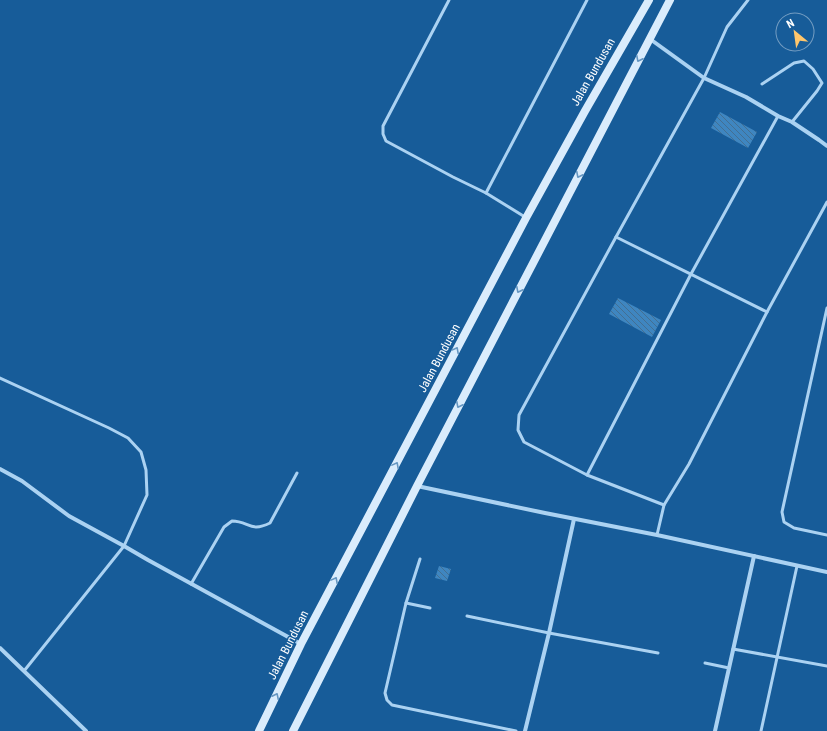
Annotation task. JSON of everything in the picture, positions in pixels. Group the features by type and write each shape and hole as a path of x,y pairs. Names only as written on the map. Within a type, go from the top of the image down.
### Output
{"main road":[{"name":"Jalan Bundusan","path":"258,731 301,644 526,218 649,0"},
{"path":"293,731 418,486 670,0"}],"street":[{"path":"650,39 704,78 746,97 778,116 792,122 827,146"},
{"path":"0,469 22,481 69,516 301,644"},
{"path":"418,486 657,535 827,572"},
{"path":"525,731 549,633 574,519"},
{"path":"715,731 754,556"},
{"path":"0,648 86,731"}],"lane":[{"path":"449,0 383,126 382,134 386,140 453,177 486,193 526,218"},
{"path":"486,193 587,0"},
{"path":"664,505 587,475 524,442 518,430 519,415 704,78 727,27 748,0"},
{"path":"762,84 794,63 804,61 813,69 822,83 792,122"},
{"path":"587,475 691,274 778,116"},
{"path":"657,535 664,505 690,464 767,312 827,202"},
{"path":"616,237 767,312"},
{"path":"827,308 782,512 784,522 794,528 827,535"},
{"path":"0,378 128,438 141,452 146,470 147,495 124,546 24,671"},
{"path":"191,584 224,528 232,521 239,521 252,527 262,527 270,523 297,473"},
{"path":"420,559 406,603 385,692 387,700 392,705 516,731"},
{"path":"761,731 797,566"},
{"path":"406,603 430,608"},
{"path":"467,616 658,653"},
{"path":"733,649 827,666"},
{"path":"705,663 729,668"}],"building":[{"path":"720,112 757,132 748,148 711,128"},
{"path":"618,298 661,320 652,337 609,314"},
{"path":"439,566 451,569 447,581 435,578"}]}
